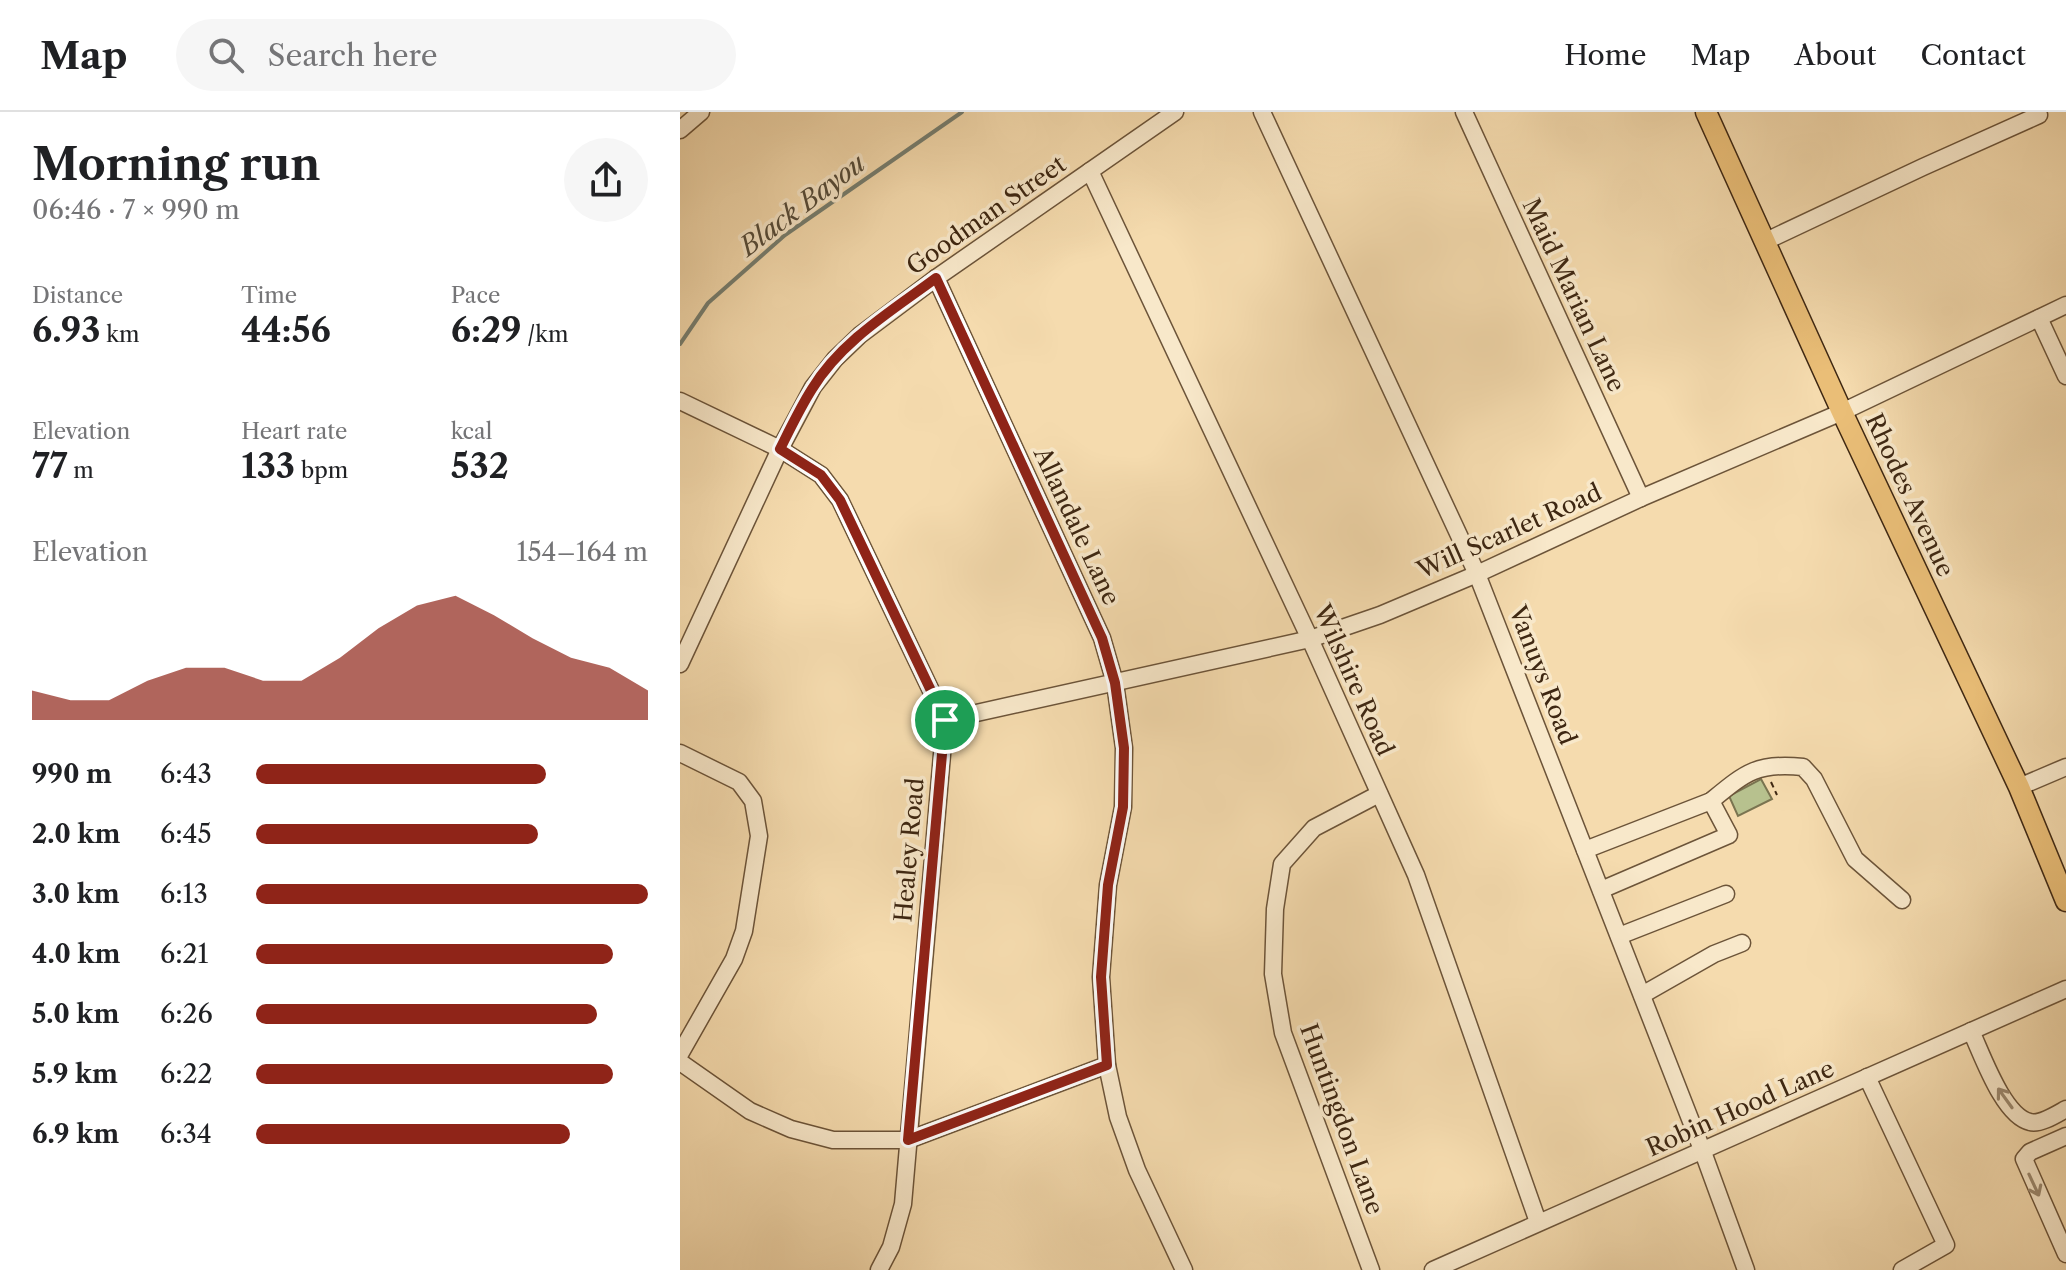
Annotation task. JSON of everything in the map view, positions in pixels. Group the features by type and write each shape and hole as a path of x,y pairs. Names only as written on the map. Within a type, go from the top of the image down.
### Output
{"main road":[{"name":"Rhodes Avenue","path":"1706,112 1842,412 2019,787 2066,901"}],"street":[{"path":"680,130 701,112"},
{"name":"Goodman Street","path":"680,664 780,449 813,387 835,359 860,335 936,278 1175,112"},
{"name":"Vanuys Road","path":"1262,112 1477,574 1703,1152 1746,1270"},
{"name":"Maid Marian Lane","path":"1464,112 1641,498"},
{"path":"1766,241 2038,114"},
{"name":"Wilshire Road","path":"1090,171 1310,639 1416,875 1538,1222"},
{"name":"Allandale Lane","path":"936,278 1102,638 1115,683 1124,748 1123,807 1108,885 1101,977 1107,1065 1118,1117 1137,1170 1184,1270"},
{"name":"Will Scarlet Road","path":"945,720 1310,639 1380,615 1842,412 2066,305"},
{"path":"2039,318 2066,376"},
{"path":"680,401 780,449 821,475 840,500 945,720"},
{"name":"Healey Road","path":"879,1270 891,1247 903,1204 945,720"},
{"path":"680,753 739,782 753,801 759,836 744,931 734,959 680,1054"},
{"path":"1585,850 1711,801 1745,773 1781,764 1803,767 1814,779 1855,859 1902,900"},
{"path":"2019,787 2066,767"},
{"name":"Huntingdon Lane","path":"1371,1270 1283,1033 1273,974 1275,909 1282,864 1314,828 1379,794"},
{"path":"1601,890 1729,835 1711,801"},
{"path":"1619,936 1726,894"},
{"path":"1642,995 1714,954 1742,943"},
{"name":"Robin Hood Lane","path":"1433,1270 2066,989"},
{"path":"1971,1031 1999,1091 2020,1116 2036,1123 2066,1109"},
{"path":"680,1062 750,1111 791,1129 833,1140 908,1140 1107,1065"},
{"path":"1867,1077 1946,1245 1902,1270"},
{"path":"2066,1136 2030,1152 2024,1159 2066,1254"}],"green space":[{"path":"1761,779 1772,799 1738,816 1729,796"}],"waterway":[{"name":"Black Bayou","path":"680,344 708,303 785,235 962,112"}],"route":[{"path":"936,278 1102,638 1115,683 1124,748 1123,807 1108,885 1101,977 1107,1065 908,1140 945,720 840,500 821,475 780,449 813,387 835,359 860,335 936,278"}]}
